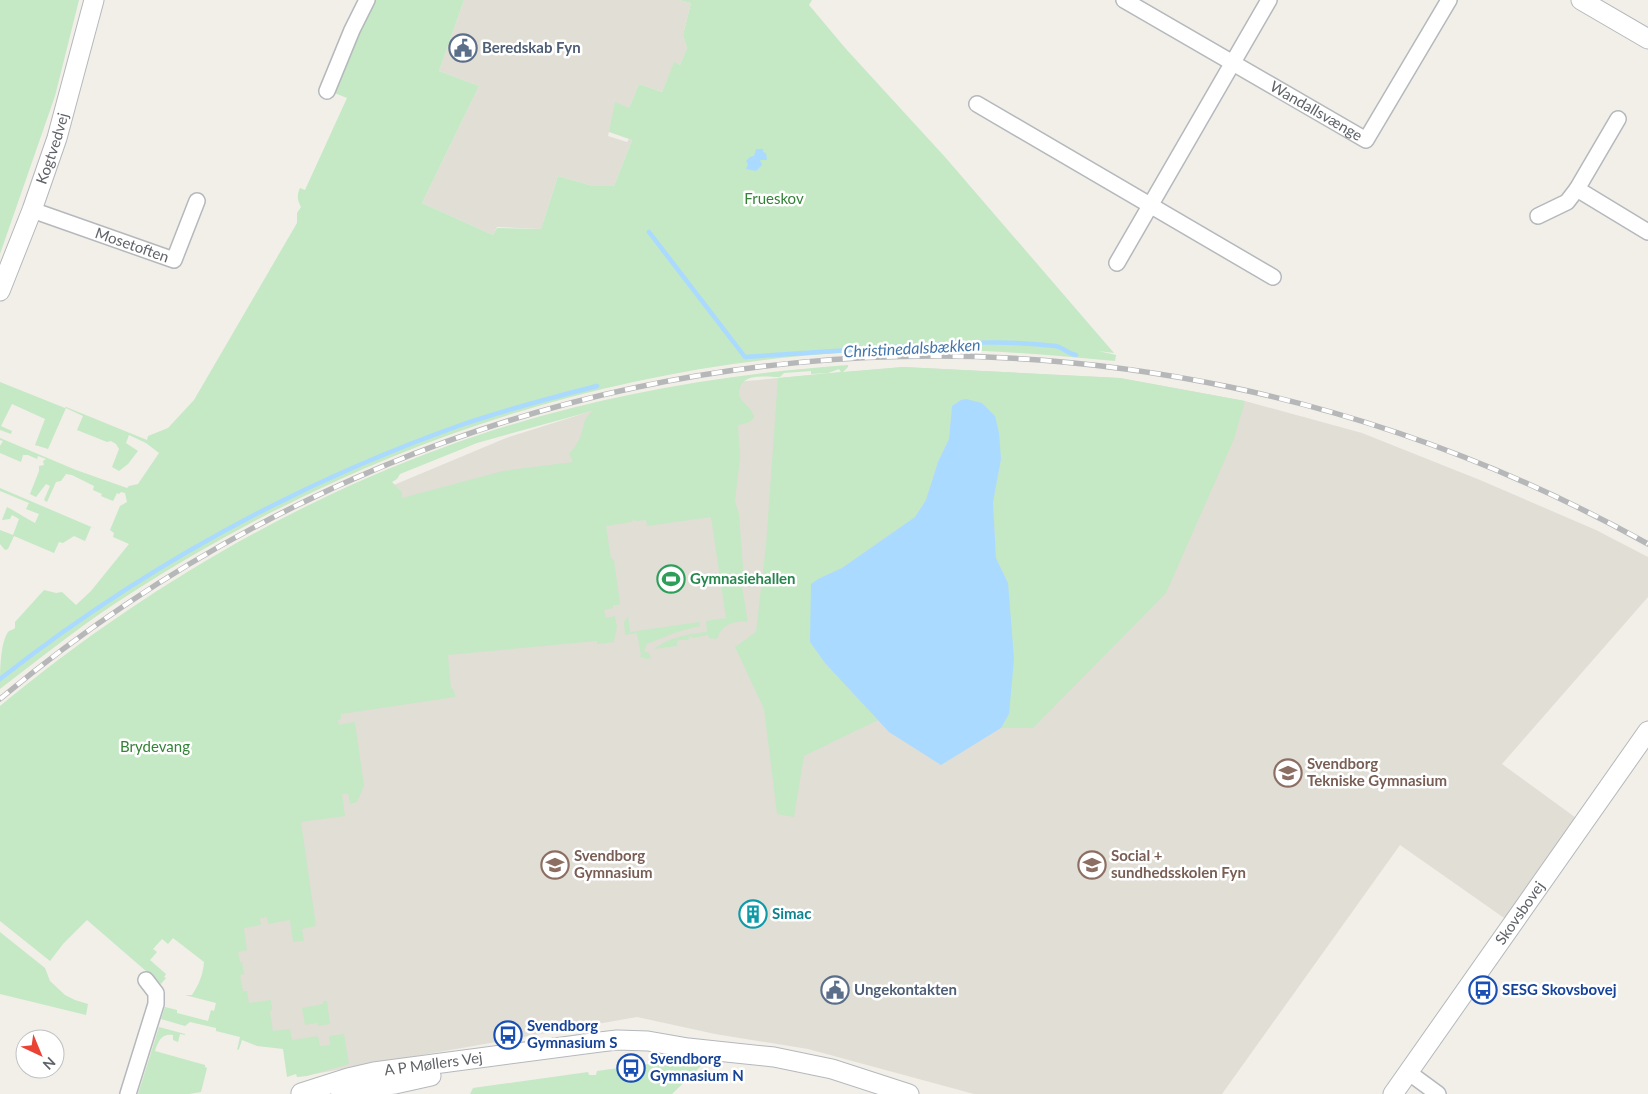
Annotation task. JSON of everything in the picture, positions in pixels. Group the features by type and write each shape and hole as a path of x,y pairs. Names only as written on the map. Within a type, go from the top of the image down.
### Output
{"street":[{"name":"Kogtvedvej","path":"0,291 32,210 57,138 94,0"},
{"path":"327,91 348,38 367,0"},
{"name":"Wandallsvænge","path":"1124,0 1366,140 1449,0"},
{"path":"1117,263 1269,0"},
{"path":"1581,0 1648,39"},
{"path":"977,104 1273,277"},
{"path":"1538,216 1567,202 1577,189 1618,119"},
{"path":"1577,189 1648,232"},
{"name":"Mosetoften","path":"32,210 174,260 197,201"},
{"name":"Skovsbovej","path":"1393,1094 1648,731"},
{"path":"128,1094 156,1004 156,993 146,980"},
{"name":"A P Møllers Vej","path":"298,1094 374,1072 600,1042 639,1040 688,1048 774,1056 832,1069 909,1094"},
{"path":"1408,1072 1438,1094"}],"shaded area":[{"path":"464,0 679,0 691,3 683,35 687,48 680,65 674,63 662,92 639,84 629,108 609,132 608,136 627,142 629,139 632,140 614,186 593,186 558,176 541,229 497,227 493,235 422,203 479,86 439,71"},
{"path":"903,367 1120,378 1245,401 1362,433 1480,480 1596,530 1648,557 1648,597 1502,764 1583,823 1507,920 1400,845 1222,1094 974,1094 808,1049 715,1034 637,1017 297,1077 302,1053 227,1031 201,856 249,566 389,487 506,438 598,409 746,381"}],"green space":[{"path":"0,0 79,0 55,96 0,254"},
{"name":"Frueskov","path":"373,0 464,0 439,71 479,86 422,203 493,235 497,228 541,229 558,176 593,186 614,186 632,140 609,132 615,102 629,108 639,84 662,92 674,62 680,65 687,48 683,35 691,3 679,0 812,0 809,5 846,49 945,157 1114,353 1098,351 1116,355 1115,361 963,350 833,353 727,365 623,384 521,411 421,445 324,487 228,535 118,601 0,689 3,644 8,632 15,628 15,622 44,590 56,593 62,592 76,605 91,591 129,544 113,537 114,533 110,530 120,506 127,502 125,493 117,493 113,501 93,490 94,486 66,474 61,481 56,482 47,502 44,500 50,486 46,484 36,497 30,494 39,471 39,466 44,465 43,461 46,459 38,456 37,459 23,455 21,462 0,453 0,446 3,441 0,438 76,470 127,488 138,484 159,453 146,443 129,435 126,443 138,451 128,464 119,471 112,467 119,449 116,444 77,430 83,416 66,408 48,449 35,445 45,419 12,404 1,426 12,431 11,434 0,430 0,382 66,407 147,440 148,436 168,428 194,400 297,223 297,213 301,207 298,198 300,188 305,190 347,98 332,92"},
{"name":"Brydevang","path":"848,365 843,372 903,367 1120,378 1245,401 1234,439 1166,593 1033,728 1001,728 1009,714 1008,583 996,558 993,501 1001,459 995,416 982,403 961,400 952,406 949,439 938,462 926,500 915,517 842,568 820,578 810,642 825,663 878,720 804,756 794,817 777,814 764,709 735,647 756,632 766,545 778,378 841,372 839,369 828,373 811,374 811,371 784,373 780,377 753,377 747,379 740,388 739,395 742,401 751,409 754,417 745,424 738,425 740,458 735,501 739,514 744,580 742,587 748,622 729,624 719,633 718,638 715,639 710,639 708,635 693,638 690,636 688,640 679,640 677,646 654,649 673,639 707,632 706,621 726,618 711,517 647,526 646,520 636,521 633,519 632,522 606,526 611,558 614,560 620,603 619,605 613,605 613,608 604,610 606,618 615,616 617,627 614,642 597,644 597,641 448,655 451,688 454,690 455,697 341,714 341,719 338,720 339,725 355,722 364,786 357,802 350,804 348,794 342,794 345,816 301,822 316,926 302,929 304,941 293,942 290,920 268,924 267,917 260,918 261,925 244,928 247,950 238,952 244,974 240,975 243,991 247,991 249,1003 271,1000 272,1010 270,1011 273,1031 290,1029 292,1040 318,1036 320,1046 330,1045 329,1036 344,1034 349,1064 307,1076 297,1077 296,1074 287,1077 283,1049 257,1046 242,1040 237,1050 240,1037 216,1031 216,1028 190,1022 185,1026 161,1019 165,1007 177,1010 177,1013 208,1021 211,1010 214,1011 216,1003 185,995 192,995 199,983 204,962 173,938 168,944 162,939 153,949 157,952 150,960 166,974 164,977 166,978 161,984 87,920 63,944 50,961 0,921 0,706 102,628 210,558 266,527 324,498 442,448 491,431 591,403 693,383 797,369","holes":["592,411 585,420 578,442 569,454 573,462 503,471 402,498 402,492 392,482 400,474 477,443"]},
{"path":"0,488 96,529 91,527 85,541 74,536 63,543 59,542 54,553 14,536 8,549 5,550 0,544 0,530 13,535 19,519 12,515 10,519 2,520 7,507 35,523 39,514 26,509 29,503 0,491"},
{"path":"628,616 630,632 699,622 700,626 677,632 647,644 644,651 649,653 651,658 646,659 639,656 641,655 637,633 625,635 624,622"},
{"path":"0,932 45,968 50,981 65,995 88,1004 86,1015 0,994"},
{"path":"323,1001 327,1001 330,1024 318,1026 317,1023 305,1025 302,1008 323,1004"},
{"path":"159,1027 185,1035 180,1034 178,1042 173,1040 173,1035 166,1035 159,1041 155,1051 205,1065 207,1068 201,1092 189,1094 138,1094"},
{"path":"664,1062 703,1064 672,1094 470,1094 473,1088 588,1072 589,1075 596,1075 597,1071 626,1067 627,1070 635,1069 634,1066"}],"water":[{"path":"756,149 763,149 767,160 760,160 762,165 756,171 746,169 748,164 746,161 754,156"},
{"path":"966,399 982,403 995,416 999,433 1001,459 993,502 996,558 1008,583 1014,659 1009,714 1001,728 941,765 889,732 825,663 810,642 811,584 842,568 915,517 926,500 938,462 949,439 952,406"}],"waterway":[{"name":"Christinedalsbækken","path":"649,232 745,357 982,343 1019,343 1055,346 1076,355"},
{"path":"0,679 107,602 162,567 219,534 336,475 458,426 510,409 597,386"}],"railway":[{"path":"0,699 184,567 381,467 587,399 800,362 1016,358 1231,387 1443,449 1648,544"}],"place":[{"name":"Beredskab Fyn","path":"463,48"},
{"name":"Gymnasiehallen","path":"671,579"},
{"name":"Svendborg Tekniske Gymnasium","path":"1288,773"},
{"name":"Svendborg Gymnasium","path":"555,865"},
{"name":"Social + sundhedsskolen Fyn","path":"1092,865"},
{"name":"Simac","path":"753,914"},
{"name":"Ungekontakten","path":"835,990"},
{"name":"SESG Skovsbovej","path":"1483,990"},
{"name":"Svendborg Gymnasium S","path":"508,1035"},
{"name":"Svendborg Gymnasium N","path":"631,1068"}]}
